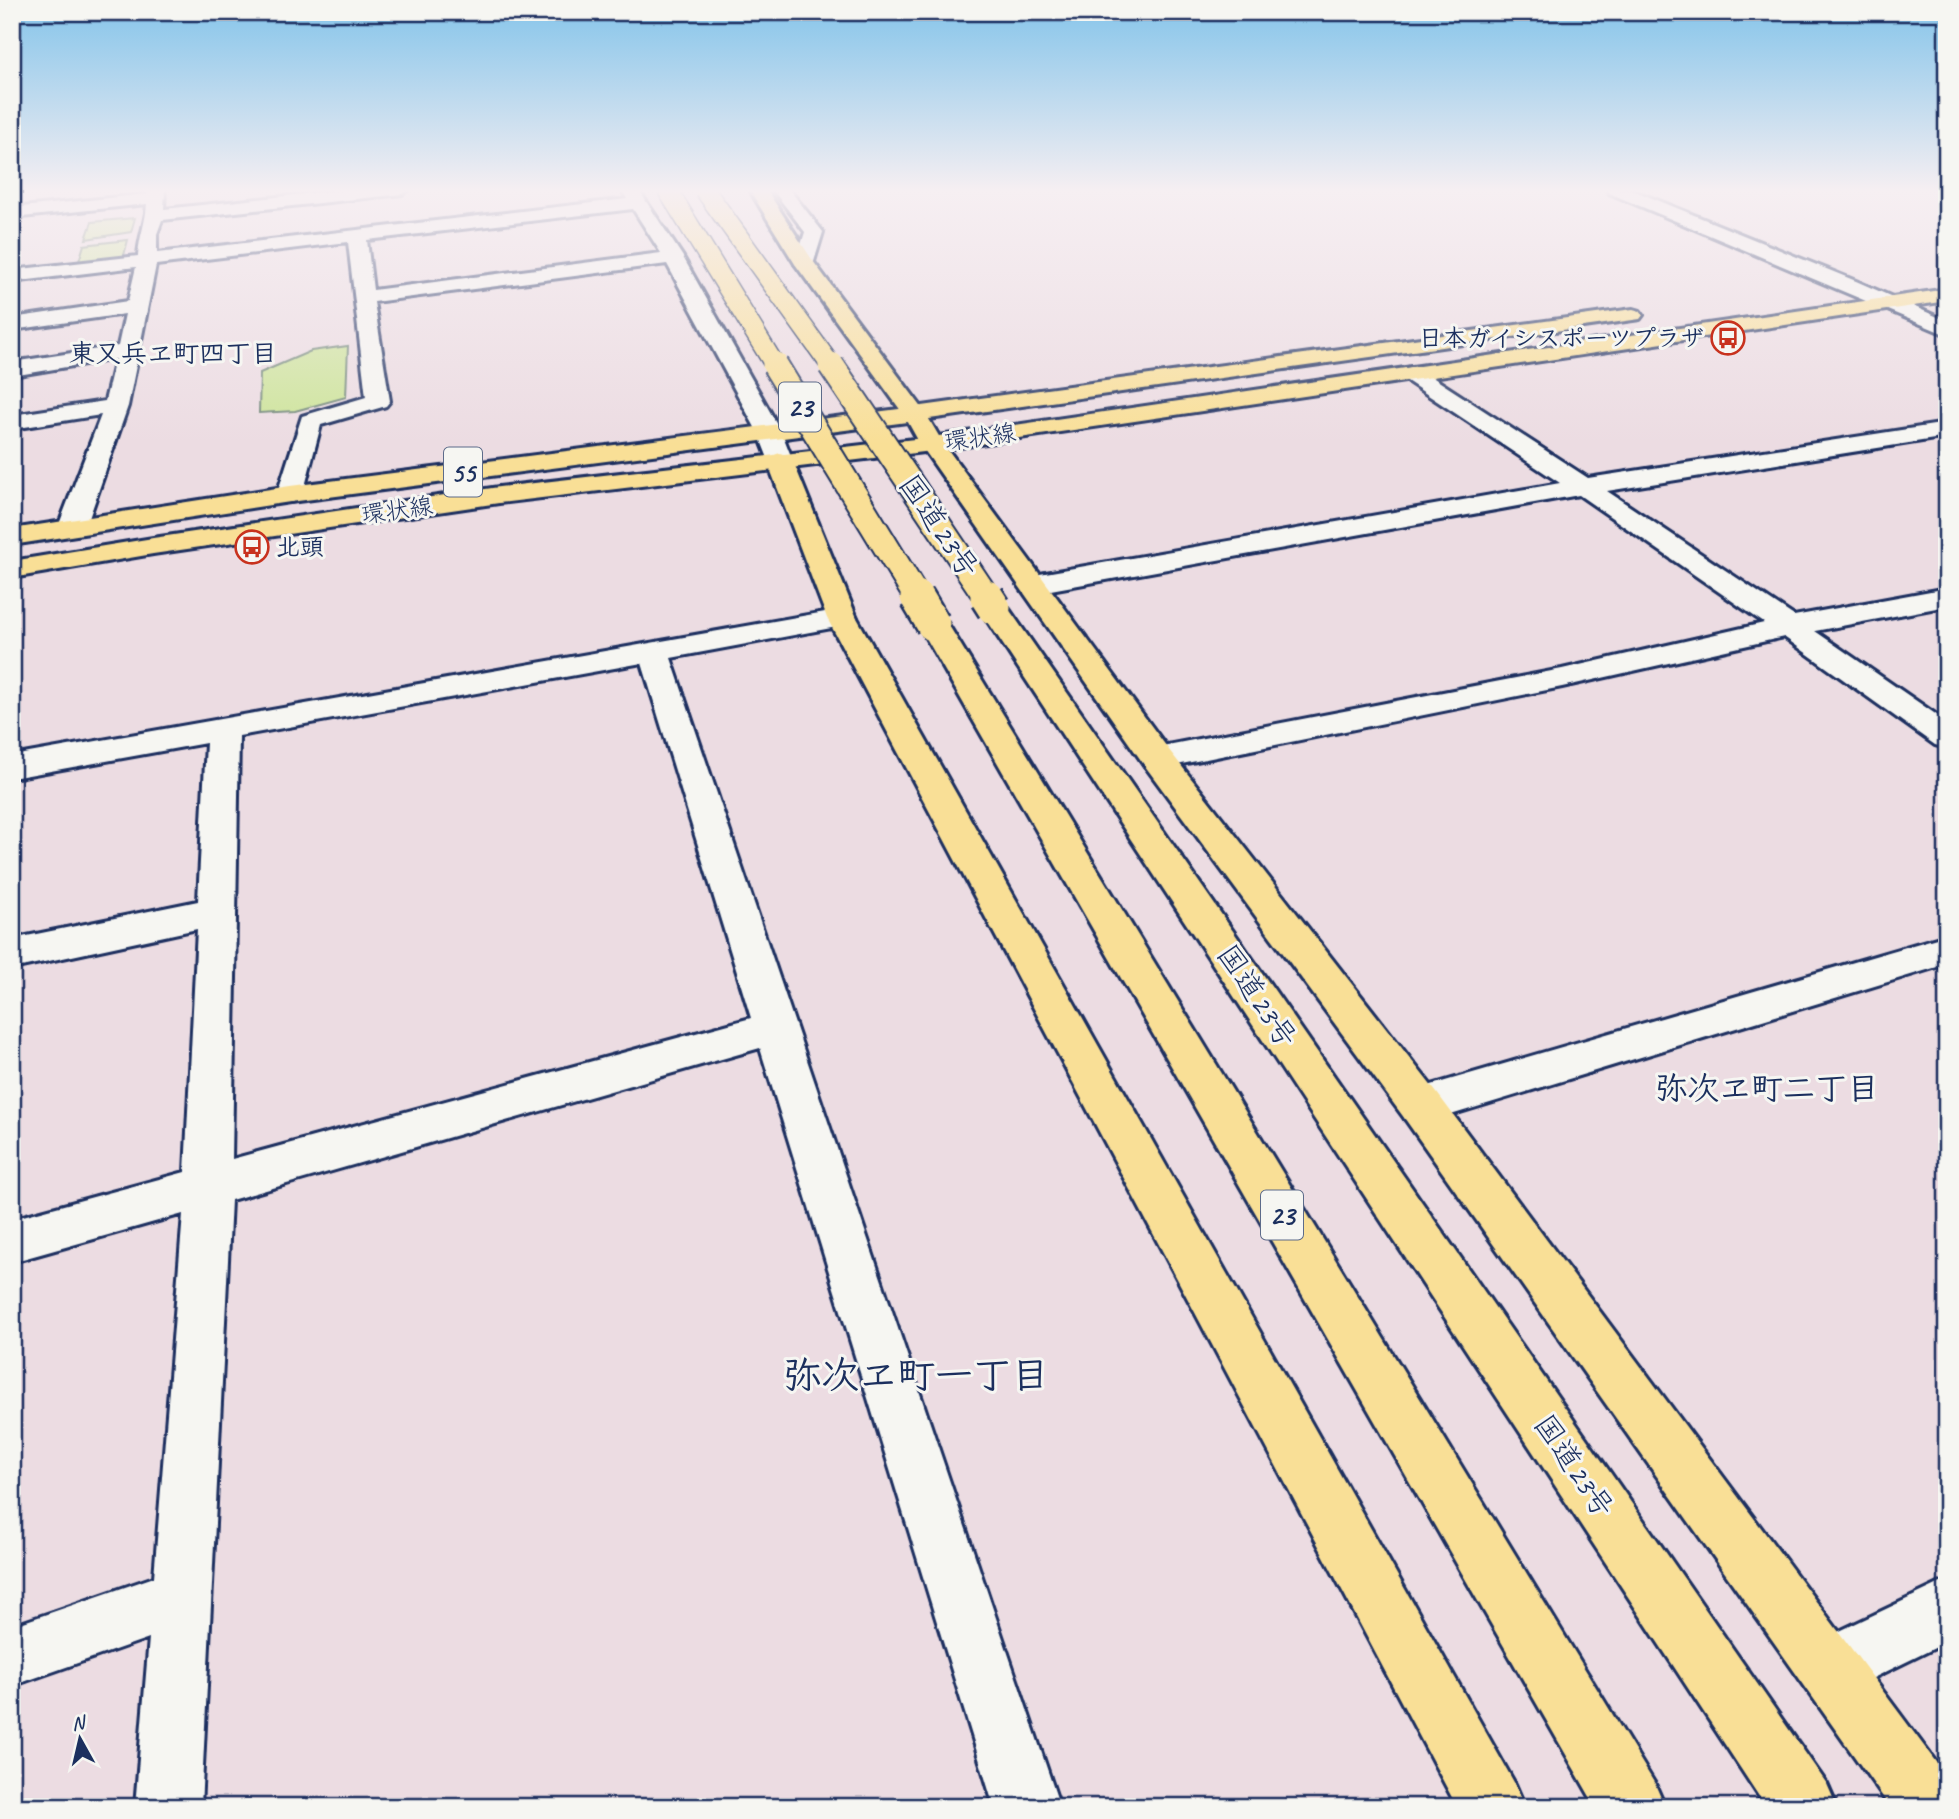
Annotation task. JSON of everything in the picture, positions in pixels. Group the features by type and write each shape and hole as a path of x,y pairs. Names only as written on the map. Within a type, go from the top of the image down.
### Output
{"main road":[{"name":"国道23号","path":"719,274 933,624 1632,1807"},
{"name":"国道23号","path":"765,274 814,341 1804,1807"},
{"path":"812,274 1157,758 1421,1106 1929,1807"},
{"path":"1808,290 1886,279"},
{"name":"環状線","path":"12,537 290,494 775,447 1412,374 1947,295"},
{"name":"環状線","path":"12,570 153,546 486,497 775,447 924,429 1657,311"},
{"path":"775,447 842,618 1492,1807"}],"street":[{"path":"12,276 31,274"},
{"path":"72,527 116,406 144,274"},
{"path":"290,494 310,421 378,401 361,274"},
{"path":"365,297 543,274"},
{"path":"682,274 775,447"},
{"path":"1822,274 1947,329"},
{"path":"12,324 136,306"},
{"path":"12,369 127,351"},
{"path":"1412,374 1586,486 1791,626 1947,738"},
{"path":"12,422 116,406"},
{"path":"1034,584 1586,486 1947,430"},
{"path":"1157,758 1562,678 1791,626 1947,597"},
{"path":"12,767 842,618"},
{"path":"654,653 773,1028 1027,1807"},
{"path":"168,1807 208,1188 223,727"},
{"path":"12,954 217,911"},
{"path":"1421,1106 1947,949"},
{"path":"12,1241 773,1028"},
{"path":"12,1656 181,1597"},
{"path":"1830,1668 1947,1610"}],"green space":[{"path":"348,346 346,397 295,411 259,413 260,373 311,351"}],"place":[{"name":"日本ガイシスポーツプラザ","path":"1728,338"},
{"name":"北頭","path":"252,547"}],"district":[{"name":"東又兵ヱ町四丁目","path":"173,353"},
{"name":"弥次ヱ町二丁目","path":"1767,1088"},
{"name":"弥次ヱ町一丁目","path":"916,1375"}]}
